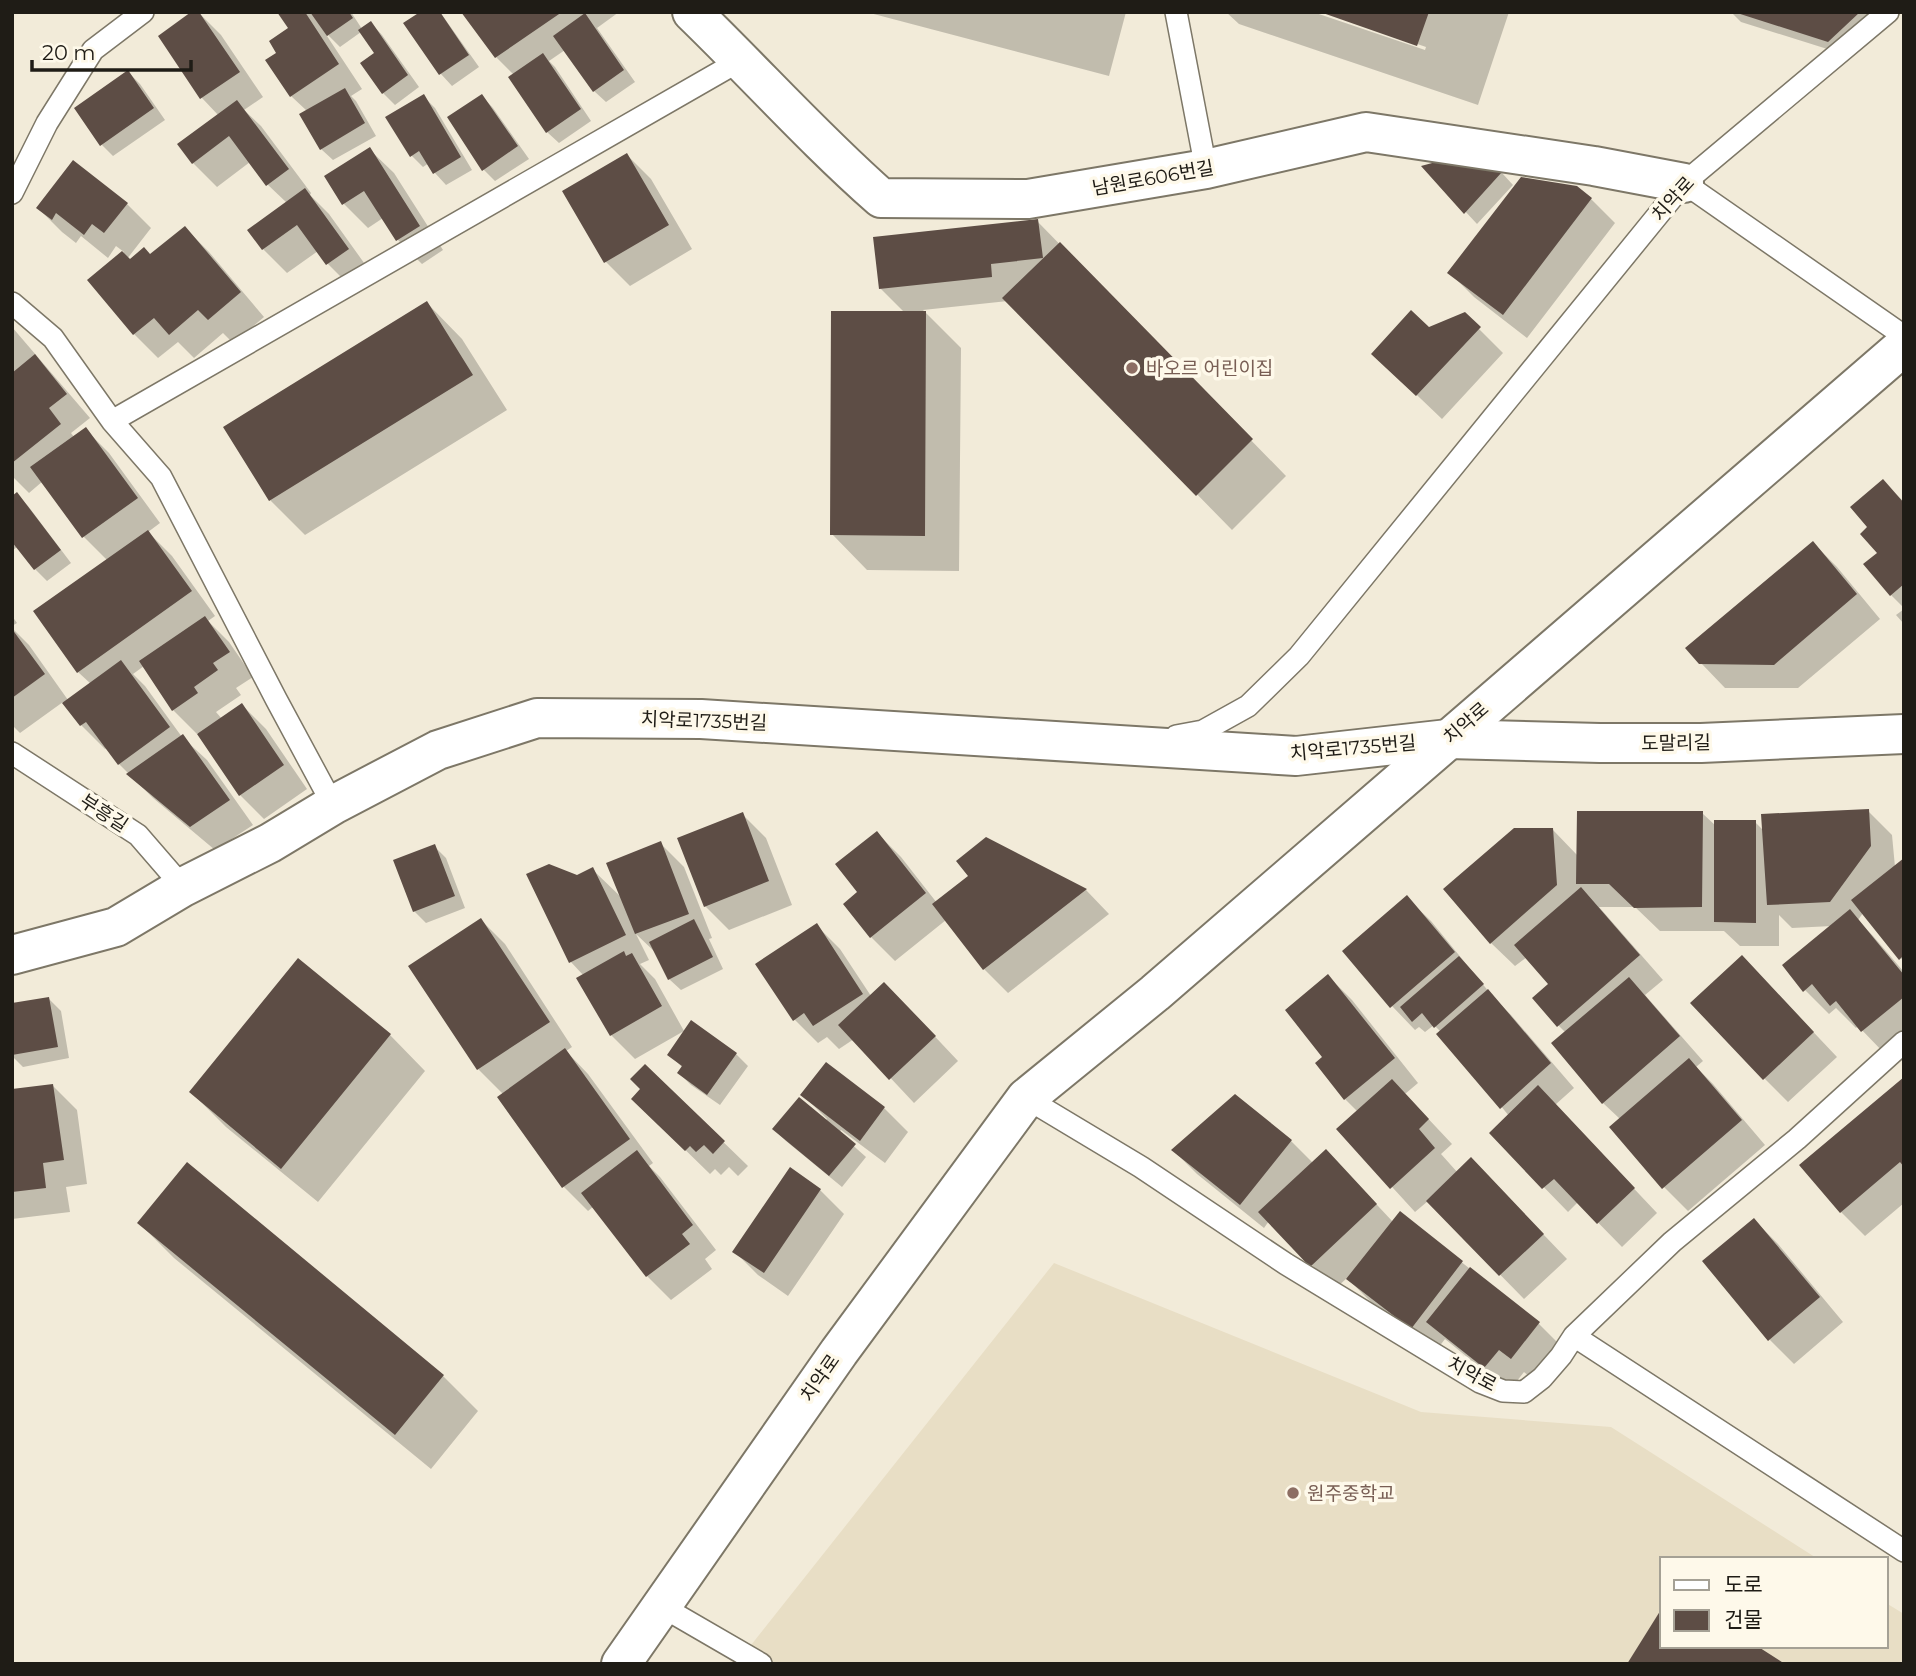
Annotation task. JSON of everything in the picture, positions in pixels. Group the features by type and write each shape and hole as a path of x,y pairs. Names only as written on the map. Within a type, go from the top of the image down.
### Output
{"street":[{"name":"남원로606번길","path":"692,12 834,157 881,198 1028,199 1206,170 1366,132 1594,166 1684,183"},
{"name":"치악로","path":"621,1664 839,1352 1026,1098 1155,993 1904,346"},
{"name":"치악로1735번길","path":"12,955 116,927 183,887 270,843 333,805 438,750 537,718 701,719 1296,755 1448,739"},
{"name":"도말리길","path":"1448,739 1701,743 1904,734"}],"lane":[{"path":"12,193 47,123 93,50 143,12"},
{"path":"1176,12 1206,170"},
{"name":"치악로","path":"1129,745 1203,731 1248,706 1299,656 1684,183 1888,12"},
{"path":"112,421 741,60"},
{"path":"1684,183 1904,336"},
{"path":"12,303 53,338 112,421 161,477 333,805"},
{"name":"부흥길","path":"12,753 138,835 183,887"},
{"path":"1904,1042 1797,1139 1672,1242 1574,1336 1904,1551"},
{"name":"치악로","path":"1026,1098 1141,1167 1286,1264 1480,1382 1503,1391 1524,1392 1549,1371 1574,1336"},
{"path":"661,1606 761,1664"}],"shaded area":[{"name":"원주중학교","path":"1054,1263 1421,1412 1611,1427 1815,1557 1660,1557 1660,1648 1888,1648 1888,1604 1904,1614 1904,1664 736,1664"}],"building":[{"path":"191,12 199,12 240,72 200,99 158,36"},
{"path":"277,12 305,12 339,64 290,97 265,60 276,53 269,41 288,28"},
{"path":"310,12 349,12 353,18 327,36"},
{"path":"420,12 440,12 469,55 439,75 403,23"},
{"path":"461,12 562,12 495,58"},
{"path":"1320,12 1429,12 1417,46"},
{"path":"1734,12 1860,12 1828,42"},
{"path":"585,13 624,70 593,92 553,36"},
{"path":"371,21 408,75 382,94 360,63 374,53 358,30"},
{"path":"543,53 581,109 546,133 508,77"},
{"path":"128,70 154,108 100,146 74,108"},
{"path":"345,88 365,123 320,150 299,114"},
{"path":"424,94 461,157 433,174 419,151 410,157 385,117"},
{"path":"482,94 518,146 482,171 447,117"},
{"path":"237,100 289,169 266,186 229,136 192,164 177,144"},
{"path":"370,147 420,226 396,241 364,191 342,205 324,176"},
{"path":"627,153 669,225 604,263 562,191"},
{"path":"1447,159 1502,172 1464,214 1421,166"},
{"path":"73,160 128,203 104,233 92,224 84,235 56,213 52,220 36,208"},
{"path":"1521,177 1577,186 1592,198 1503,315 1447,273"},
{"path":"305,188 349,249 326,265 297,225 262,250 247,230"},
{"path":"1038,219 1043,258 991,264 992,277 879,289 873,237"},
{"path":"185,226 241,292 208,320 198,310 169,335 154,318 133,335 87,280 122,251 130,259 144,247 150,254"},
{"path":"1060,242 1253,439 1196,496 1002,298"},
{"path":"427,301 473,375 269,501 223,427"},
{"path":"1411,310 1429,327 1465,312 1481,327 1416,396 1371,354"},
{"path":"831,311 926,311 925,536 830,535"},
{"path":"35,354 67,394 49,408 61,424 12,463 12,373"},
{"path":"86,427 138,498 82,538 30,467"},
{"path":"1883,479 1904,503 1904,584 1890,596 1863,564 1877,553 1860,534 1867,527 1850,507"},
{"path":"17,492 61,550 34,570 12,542 12,496"},
{"path":"148,530 192,591 77,673 33,611"},
{"path":"1813,541 1857,594 1774,665 1699,664 1685,648"},
{"path":"205,616 230,652 213,663 218,670 194,687 198,693 172,711 139,661"},
{"path":"12,629 45,674 12,698"},
{"path":"121,660 170,727 118,765 86,722 80,726 62,703"},
{"path":"242,703 284,765 239,796 197,734"},
{"path":"183,734 230,800 190,827 126,774"},
{"path":"1869,809 1871,846 1830,902 1767,905 1761,814"},
{"path":"1577,811 1703,811 1702,907 1634,908 1609,884 1576,884"},
{"path":"743,812 769,881 704,907 677,838"},
{"path":"1714,820 1756,820 1756,923 1714,922"},
{"path":"1514,828 1553,828 1557,885 1490,944 1443,889"},
{"path":"877,831 926,893 870,938 843,904 857,892 835,864"},
{"path":"986,837 1087,889 983,970 932,904 968,876 956,861"},
{"path":"661,841 689,914 635,934 606,863"},
{"path":"435,844 455,896 413,912 393,860"},
{"path":"1904,858 1904,955 1899,960 1851,900"},
{"path":"549,864 577,875 593,867 626,935 569,963 526,874"},
{"path":"1581,887 1640,955 1557,1027 1532,998 1548,984 1514,945"},
{"path":"1407,895 1455,952 1390,1008 1342,951"},
{"path":"1850,909 1904,975 1904,997 1861,1032 1836,1001 1830,1006 1812,984 1803,992 1782,965"},
{"path":"481,918 550,1022 477,1070 408,966"},
{"path":"694,919 713,957 668,980 649,942"},
{"path":"817,923 863,994 813,1026 804,1013 793,1021 755,964"},
{"path":"624,951 626,956 632,953 662,1006 610,1036 576,978"},
{"path":"1742,955 1814,1032 1763,1080 1690,1003"},
{"path":"1459,956 1484,984 1434,1028 1422,1013 1412,1022 1400,1007"},
{"path":"298,958 391,1034 281,1169 189,1092"},
{"path":"1328,974 1395,1058 1344,1100 1315,1063 1322,1057 1285,1010"},
{"path":"1629,977 1680,1036 1602,1104 1551,1043"},
{"path":"884,982 936,1036 889,1080 838,1025"},
{"path":"1488,989 1551,1063 1500,1109 1436,1034"},
{"path":"49,997 58,1047 12,1055 12,1003"},
{"path":"691,1020 737,1053 707,1095 677,1073 682,1066 667,1055"},
{"path":"565,1048 630,1139 562,1188 497,1097"},
{"path":"1689,1058 1742,1120 1662,1189 1609,1127"},
{"path":"826,1062 885,1107 860,1141 800,1095"},
{"path":"645,1064 725,1141 713,1154 704,1145 696,1152 690,1146 685,1151 631,1099 640,1089 630,1079"},
{"path":"1904,1077 1904,1167 1900,1162 1840,1213 1799,1165"},
{"path":"1392,1079 1429,1119 1419,1129 1435,1148 1390,1189 1336,1129"},
{"path":"53,1084 64,1160 43,1163 46,1188 12,1192 12,1089"},
{"path":"1538,1085 1635,1188 1597,1224 1554,1179 1542,1189 1489,1133"},
{"path":"1235,1094 1292,1140 1240,1205 1171,1150"},
{"path":"799,1097 856,1144 829,1176 772,1129"},
{"path":"1326,1149 1377,1204 1310,1267 1258,1212"},
{"path":"637,1150 693,1225 682,1234 690,1244 646,1277 581,1193"},
{"path":"1471,1157 1544,1234 1499,1276 1426,1201"},
{"path":"187,1162 444,1375 395,1435 137,1223"},
{"path":"790,1167 821,1189 764,1273 732,1252"},
{"path":"1400,1211 1463,1261 1411,1329 1346,1279"},
{"path":"1754,1218 1820,1297 1768,1341 1702,1261"},
{"path":"1470,1267 1540,1322 1511,1359 1499,1350 1484,1368 1426,1322"},
{"path":"1660,1611 1660,1648 1760,1648 1785,1664 1627,1664"}],"place":[{"name":"바오르 어린이집","path":"1132,368"},
{"name":"원주중학교","path":"1293,1493"}]}
